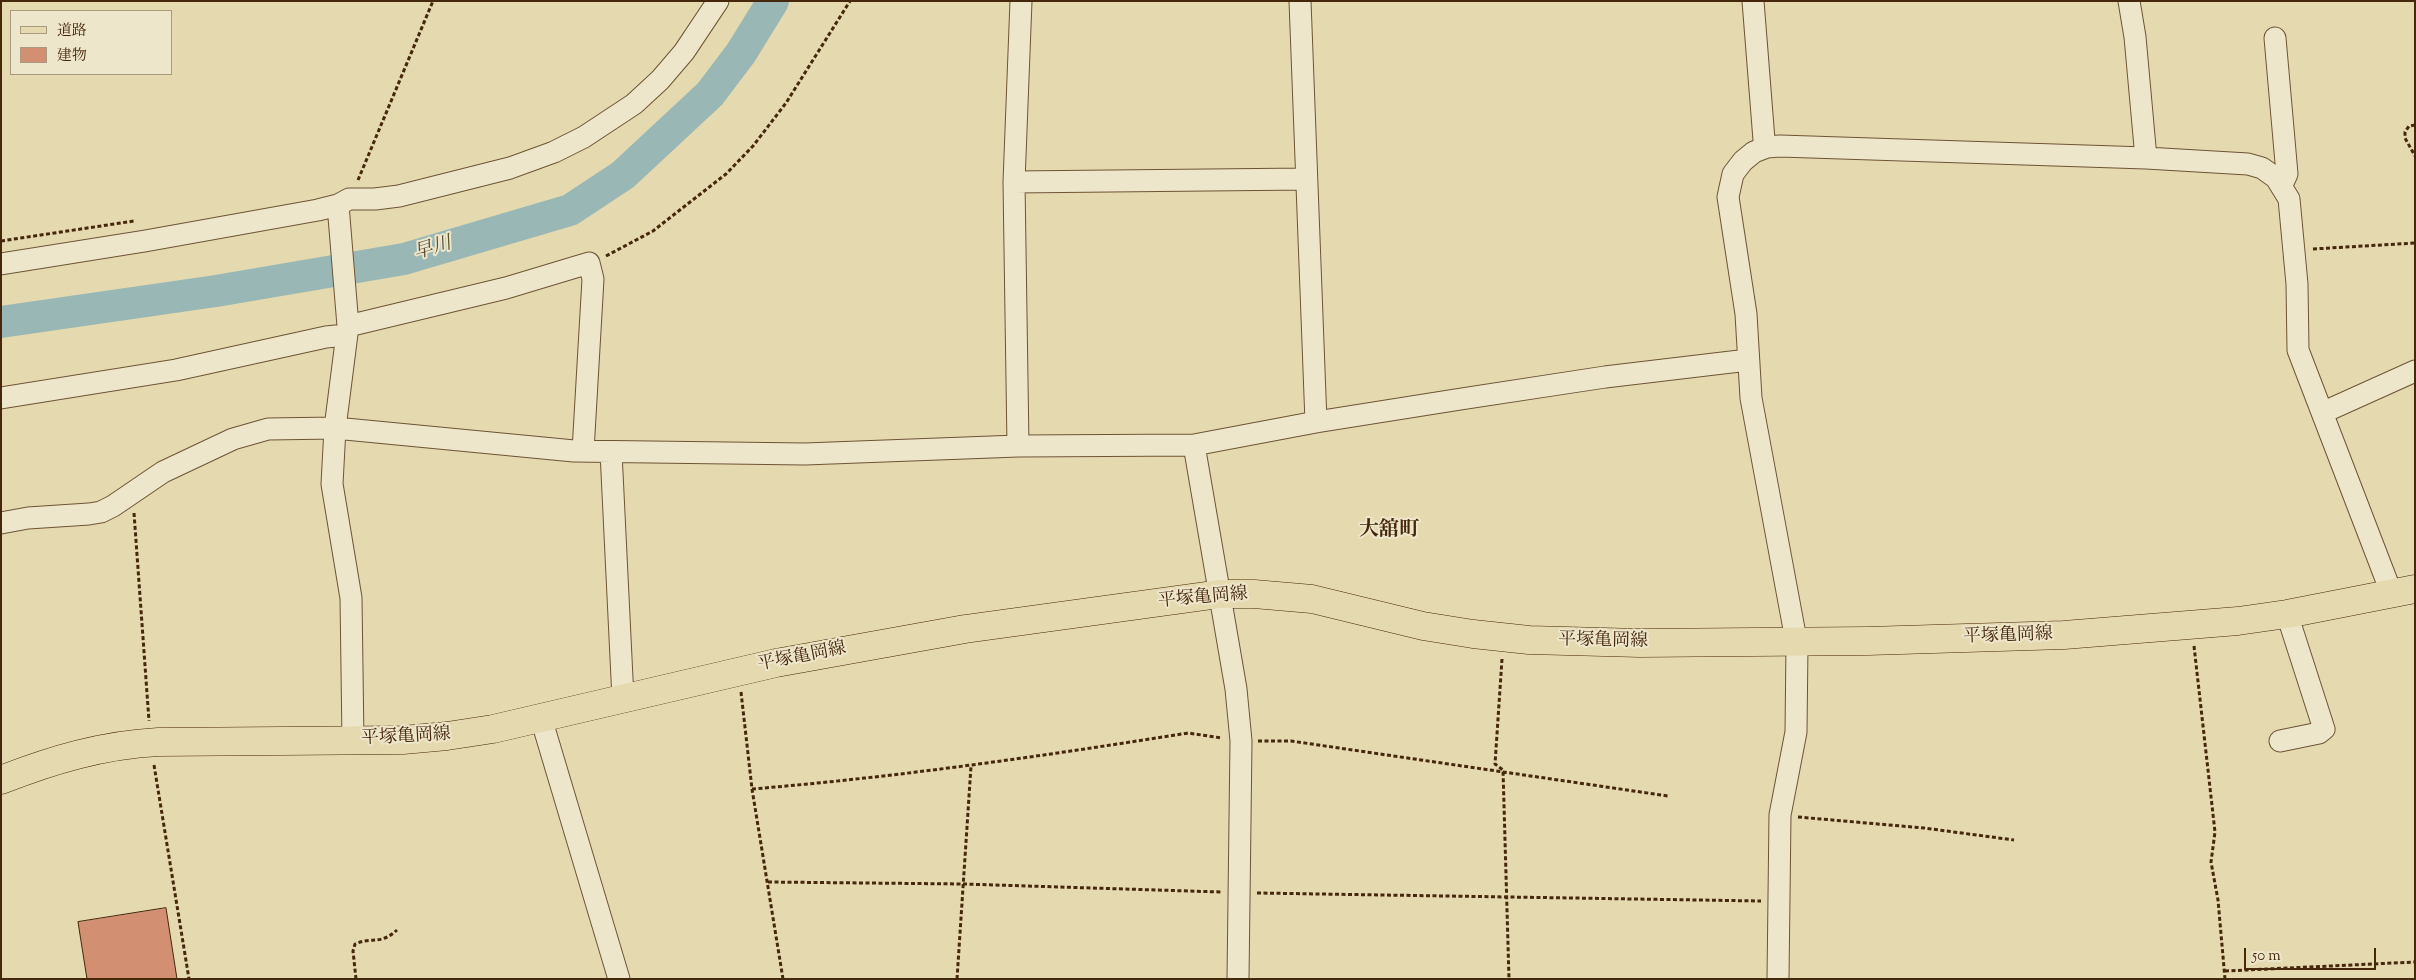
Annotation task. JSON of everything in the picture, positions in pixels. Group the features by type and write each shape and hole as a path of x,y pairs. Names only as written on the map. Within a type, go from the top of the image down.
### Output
{"main road":[{"name":"平塚亀岡線","path":"1,780 64,757 126,745 158,742 354,741 447,736 541,718 739,671 965,628 1220,594 1254,594 1312,599 1422,626 1529,640 1640,643 1796,642 2064,635 2192,626 2287,614 2403,590"}],"street":[{"path":"1,264 145,241 385,198 446,185 510,168 554,152 584,137 634,104 660,80 684,52 718,1"},
{"path":"1018,446 1014,182 1021,1"},
{"path":"1300,1 1305,179 1316,422"},
{"path":"1753,1 1764,140 1767,147"},
{"path":"2129,1 2135,37 2146,158"},
{"path":"2274,38 2287,174 2282,185"},
{"path":"1778,979 1780,815 1796,732 1796,642 1751,398 1746,314 1728,197 1733,174 1743,161 1767,147 2146,158 2248,164 2262,168 2282,185 2289,199 2298,284 2298,350 2403,590"},
{"path":"1014,182 1305,179"},
{"path":"342,205 347,327 336,418 332,484 351,598 354,741"},
{"path":"1,398 176,370 326,337 347,327 506,288 589,263 593,279 583,451"},
{"path":"1,524 28,518 101,512 163,472 257,431 315,426 336,418 583,451 611,452 805,454 1018,446 1194,445 1316,422 1605,377 1748,360"},
{"path":"2324,412 2415,371"},
{"path":"1194,445 1236,688 1241,741 1238,979"},
{"path":"611,452 622,698"},
{"path":"2280,741 2319,734 2324,729 2287,614"},
{"path":"541,718 619,979"}],"path":[{"path":"342,205 433,1"},
{"path":"589,263 615,252 653,231 726,174 752,146 786,102 850,1"},
{"path":"2415,125 2409,126 2405,132 2405,138 2415,156"},
{"path":"2294,250 2415,243"},
{"path":"2192,626 2215,832 2211,862 2218,900 2225,979"},
{"path":"1502,659 1495,764 1503,770"},
{"path":"739,671 752,789 783,979"},
{"path":"752,789 838,782 971,766 1188,733 1241,741 1291,741 1503,770 1668,796"},
{"path":"957,979 971,766"},
{"path":"1503,770 1509,979"},
{"path":"1780,815 1924,828 2014,840"},
{"path":"768,882 963,884 1240,893 1779,902"},
{"path":"356,979 353,952 355,944 361,941 387,939 397,930"},
{"path":"2225,971 2415,962"}],"building":[{"path":"166,908 177,979 87,979 78,922"}],"waterway":[{"name":"早川","path":"1,322 216,291 404,259 570,210 623,175 710,94 741,53 773,1"}],"district":[{"name":"大舘町","path":"1389,532"}]}
